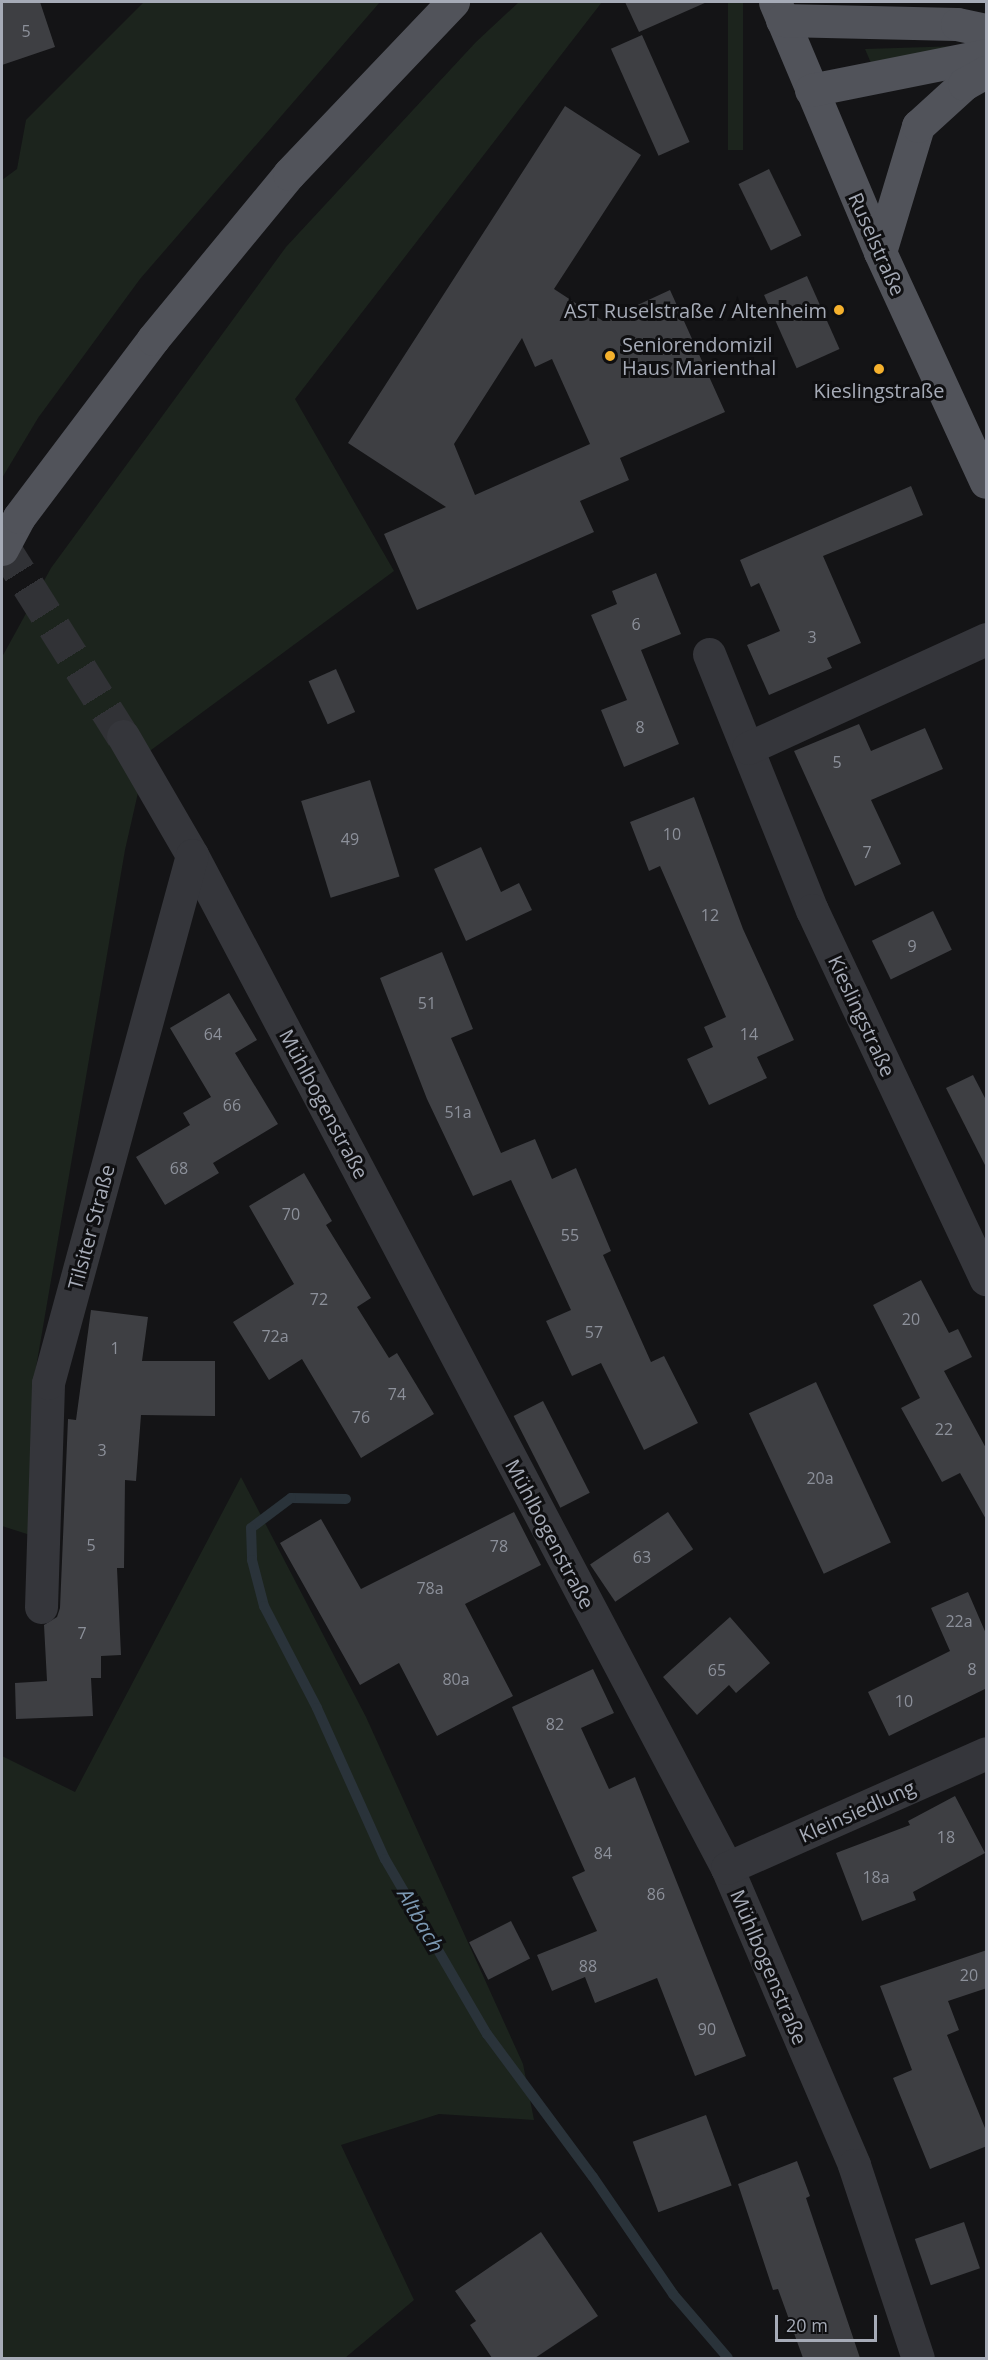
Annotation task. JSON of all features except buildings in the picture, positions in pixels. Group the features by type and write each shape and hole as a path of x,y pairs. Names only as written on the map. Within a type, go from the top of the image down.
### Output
{"main road":[{"path":"2,549 19,517 198,284 289,174 453,2"},
{"path":"778,11 957,24 987,30"},
{"name":"Ruselstraße","path":"778,11 880,252 987,482"},
{"path":"811,90 987,55"},
{"path":"880,252 918,126 964,84 987,72"}],"street":[{"path":"748,748 987,639"},
{"name":"Kieslingstraße","path":"709,654 812,910 987,1279"},
{"name":"Mühlbogenstraße","path":"123,736 192,855 727,1868 854,2165 918,2358"},
{"name":"Tilsiter Straße","path":"41,1607 48,1383 192,855"},
{"name":"Kleinsiedlung","path":"727,1868 987,1754"}],"shaded area":[{"path":"144,2 380,2 140,279 38,418 2,478 2,180 17,169 26,120"},
{"path":"519,2 602,2 295,399 394,571 147,753 125,850 33,1385 30,1535 2,1526 2,657 51,568 286,247 476,42"},
{"path":"728,2 743,2 743,150 728,150"},
{"path":"960,46 874,70 865,49"},
{"path":"241,1477 366,1717 523,2064 534,2120 439,2114 341,2145 414,2300 345,2358 2,2358 2,1756 75,1792"}],"waterway":[{"name":"Altbach","path":"346,1499 291,1498 251,1528 252,1560 264,1606 317,1708 385,1859 487,2034 593,2177 673,2294 728,2358"}],"tunnel":[{"path":"2,544 123,736"}],"place":[{"name":"AST Ruselstraße / Altenheim","path":"839,310"},
{"name":"Seniorendomizil Haus Marienthal","path":"610,356"},
{"name":"Kieslingstraße","path":"879,369"}]}
